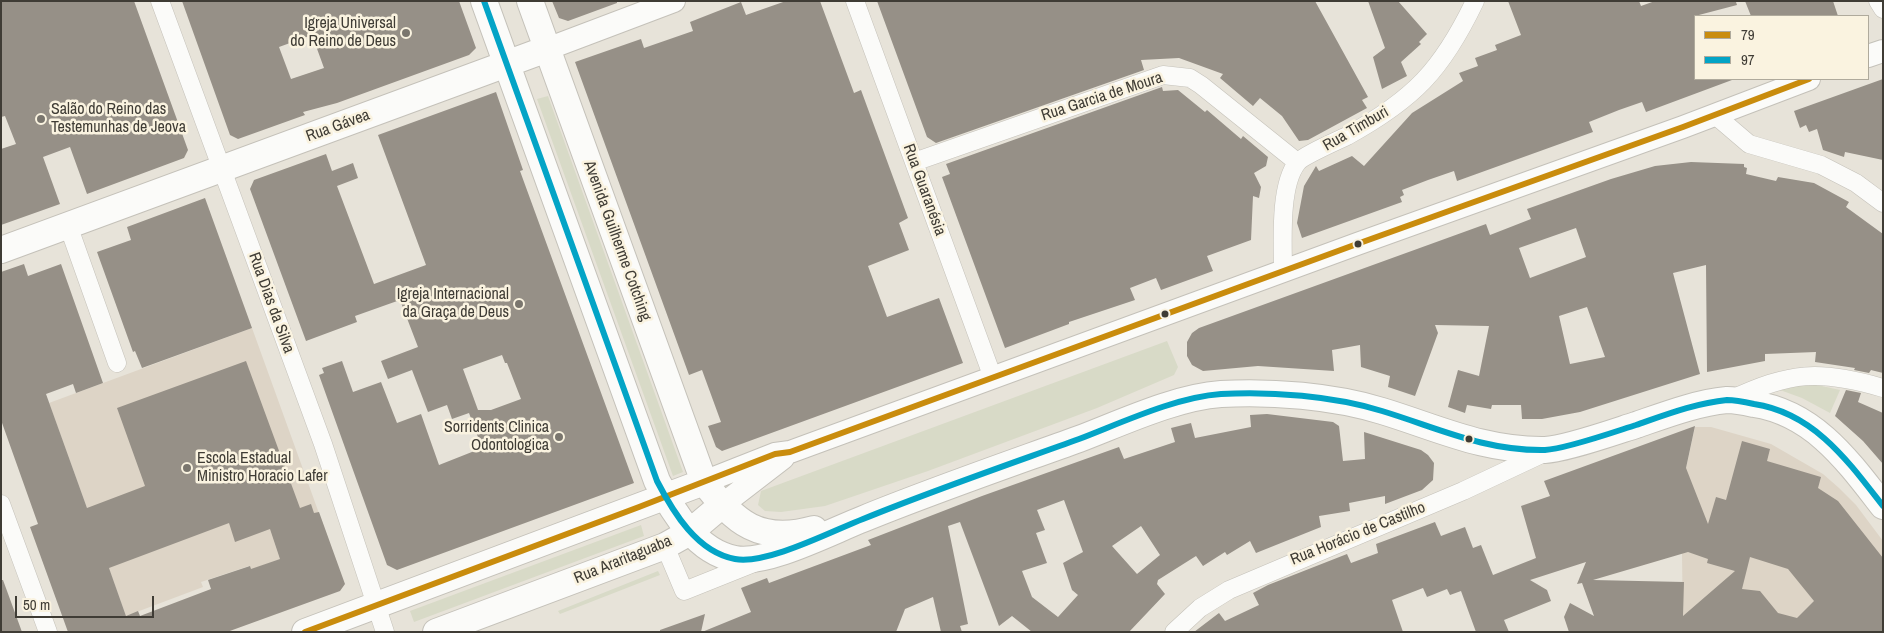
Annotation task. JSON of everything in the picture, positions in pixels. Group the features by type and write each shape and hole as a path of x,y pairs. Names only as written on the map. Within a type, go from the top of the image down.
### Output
{"main road":[{"path":"484,1 654,474 666,497 690,532 714,550 730,558 740,560 771,556 843,527 1140,416 1192,399 1219,394 1272,394 1342,403 1378,410 1457,438 1518,450 1551,450 1676,411 1730,400 1767,406 1798,418 1836,448 1883,506"},
{"name":"Avenida Guilherme Cotching","path":"530,1 704,482 722,506 740,522 754,529 786,534 829,525 843,527"},
{"name":"Rua Gávea","path":"1,250 548,49"},
{"name":"Rua Araritaguaba","path":"305,632 704,482"},
{"name":"Rua Araritaguaba","path":"436,632 665,546 690,532 722,506"}],"street":[{"name":"Rua Dias da Silva","path":"160,1 323,444 385,632"},
{"name":"Rua Gávea","path":"548,49 674,1"},
{"name":"Rua Guaranésia","path":"855,1 994,378"},
{"name":"Rua Timburi","path":"1298,162 1388,112 1417,89 1450,49 1475,1"},
{"path":"1878,1 1883,9"},
{"path":"1869,56 1883,50"},
{"name":"Rua Garcia de Moura","path":"914,162 1164,75 1190,78 1201,84 1298,162"},
{"name":"Rua Araritaguaba","path":"704,482 775,454 790,452 1806,80"},
{"path":"1715,115 1749,144 1821,165 1856,183 1883,203"},
{"path":"1283,271 1284,221 1288,183 1298,162"},
{"path":"68,225 117,364"},
{"path":"1730,400 1760,386 1798,376 1825,376 1883,388"},
{"name":"Rua Horácio de Castilho","path":"1174,632 1200,608 1229,590 1462,491 1551,450"},
{"name":"Rua Araritaguaba","path":"722,506 790,452"},
{"path":"1,504 48,632"},
{"path":"665,546 684,591 771,556"}],"shaded area":[{"name":"Escola Estadual Ministro Horacio Lafer","path":"252,328 329,541 251,570 249,566 201,582 203,587 126,616 49,403"},
{"path":"1695,427 1711,427 1771,444 1823,474 1839,488 1856,505 1883,541 1883,605 1848,632 1683,632 1682,554 1686,468"}],"green space":[{"path":"548,96 683,472 673,476 537,99"},
{"path":"1167,341 1178,367 1174,375 1097,408 928,471 825,506 781,512 765,511 758,505 761,491"},
{"path":"1799,381 1840,390 1830,413 1802,398 1780,390 1782,384"},
{"path":"641,525 644,536 414,622 410,611"},
{"path":"658,571 660,575 560,614 558,611"}],"building":[{"path":"1,1 134,1 188,150 184,158 87,194 70,147 43,157 60,204 1,225 1,149 16,144 5,116 1,117"},
{"path":"182,1 459,1 476,48 469,55 337,103 303,112 305,115 238,139 230,135","holes":["312,35 324,68 291,79 279,47"]},
{"path":"552,1 617,1 617,3 568,21 559,18"},
{"path":"786,1 820,1 854,93 861,90 908,218 899,223 909,250 868,266 887,317 939,298 963,363 722,451 716,447 708,426 721,422 702,370 689,375 575,62 641,39 644,48 693,31 690,22 741,2 746,15"},
{"path":"877,1 1315,1 1368,97 1362,100 1367,108 1308,140 1299,141 1282,116 1260,98 1253,106 1220,78 1223,74 1179,58 1141,60 1144,70 936,143 927,137"},
{"path":"1368,1 1398,1 1427,34 1419,42 1421,44 1401,62 1407,76 1382,89 1373,57 1385,48"},
{"path":"1508,1 1639,1 1641,6 1655,1 1736,2 1737,5 1694,15 1694,80 1732,80 1646,112 1642,102 1619,110 1589,122 1593,132 1457,181 1454,171 1428,180 1402,190 1404,195 1400,197 1402,202 1302,238 1297,223 1304,186 1316,166 1319,171 1352,156 1364,166 1412,113 1463,81 1459,73 1478,66 1475,58 1497,50 1495,45 1521,35"},
{"path":"1745,1 1833,1 1838,15 1751,15"},
{"path":"1883,79 1883,160 1845,152 1844,157 1823,150 1817,129 1809,132 1806,125 1800,128 1794,111"},
{"path":"1162,87 1163,91 1178,90 1205,112 1207,110 1241,139 1243,136 1268,157 1266,166 1254,173 1261,187 1259,198 1253,196 1251,240 1207,256 1213,271 1161,290 1156,278 1130,288 1135,300 1069,322 1069,324 1005,348 942,177 950,174 946,164"},
{"path":"496,92 523,170 520,171 634,483 397,570 387,565 319,375 324,373 322,368 342,361 353,392 381,382 397,423 421,414 439,465 482,448 469,413 452,419 447,405 428,412 412,370 388,379 381,361 418,347 400,300 355,316 357,322 306,341 250,189 254,180 326,154 332,171 353,163 358,178 337,186 374,284 426,265 378,135","holes":["502,355 521,399 491,410 478,410 463,369"]},
{"path":"1691,162 1744,164 1744,167 1747,168 1746,174 1776,181 1778,177 1814,183 1849,202 1846,207 1883,234 1883,373 1871,370 1869,373 1854,370 1855,368 1815,362 1816,352 1765,354 1765,361 1707,372 1706,265 1673,273 1700,374 1580,412 1542,419 1522,419 1521,405 1492,405 1491,409 1467,405 1465,413 1448,407 1458,370 1479,376 1489,326 1435,325 1438,333 1415,396 1388,387 1390,376 1361,367 1360,345 1332,350 1334,371 1258,366 1203,371 1192,365 1187,356 1187,342 1192,333 1199,328 1486,224 1490,235 1531,219 1527,209 1611,179 1655,166","holes":["1576,228 1586,257 1530,278 1519,248","1587,307 1605,357 1570,364 1559,316"]},
{"path":"205,198 252,328 142,368 135,351 133,352 97,252 131,240 127,227"},
{"path":"24,264 28,276 61,264 103,383 76,393 73,384 46,394 87,508 145,486 117,408 246,361 300,508 311,504 314,513 319,512 345,584 340,591 227,632 68,632 30,527 38,524 1,420 1,272","holes":["229,523 235,542 270,529 280,559 251,569 250,566 208,580 211,589 140,616 138,611 126,616 109,568"]},
{"path":"1846,390 1861,393 1858,402 1883,413 1883,464 1863,441 1835,416"},
{"path":"1267,414 1333,422 1339,426 1343,461 1365,459 1364,432 1421,450 1434,463 1433,480 1422,490 1385,504 1385,496 1349,503 1350,511 1319,516 1321,527 1256,553 1250,541 1227,555 1225,552 1203,566 1196,556 1158,580 1157,584 1165,594 1129,632 1032,632 1012,616 999,626 960,522 948,526 968,624 960,626 962,632 941,632 933,597 905,609 896,632 702,632 751,612 741,588 767,578 769,583 871,545 868,540 982,496 1119,447 1124,459 1175,442 1171,428 1191,423 1195,438 1251,427 1250,415","holes":["1064,500 1083,552 1063,563 1072,590 1078,595 1058,617 1032,597 1022,571 1047,563 1036,533 1045,530 1037,510","1141,526 1160,555 1137,574 1112,546"]},
{"path":"1695,426 1686,468 1708,524 1716,497 1726,500 1742,441 1770,449 1767,461 1821,477 1818,488 1838,501 1883,558 1883,632 1569,632 1564,617 1570,603 1594,616 1582,583 1577,584 1586,562 1530,580 1547,590 1551,601 1504,620 1509,632 1476,632 1461,591 1450,595 1447,589 1427,597 1423,588 1392,600 1403,632 1194,632 1219,613 1225,621 1259,605 1253,593 1268,585 1347,554 1351,563 1378,553 1376,544 1435,522 1441,536 1465,527 1473,548 1481,545 1493,575 1536,558 1521,506 1550,496 1544,481","holes":["1688,552 1708,559 1707,563 1735,571 1683,616 1684,582 1593,580","1750,557 1788,569 1814,601 1797,618 1778,613 1760,591 1742,589"]},
{"path":"1,580 3,580 22,632 1,632"},
{"path":"705,614 701,632 660,632 660,630"}],"transit line":[{"name":"97","path":"484,1 657,481 688,529 709,548 721,555 735,559 748,559 781,552 917,498 1167,405 1204,396 1240,393 1323,398 1382,411 1481,443 1502,447 1545,450 1590,440 1692,407 1727,400 1740,401 1775,409 1795,417 1812,428 1843,456 1883,506"},
{"name":"79","path":"305,632 775,454 790,452 1357,244 1683,127 1806,80"}],"place":[{"name":"Igreja Universal do Reino de Deus","path":"406,33"},
{"name":"Salão do Reino das Testemunhas de Jeova","path":"41,119"},
{"name":"Igreja Internacional da Graça de Deus","path":"519,304"},
{"name":"Sorridents Clinica Odontologica","path":"559,437"},
{"name":"Escola Estadual Ministro Horacio Lafer","path":"187,468"}]}
